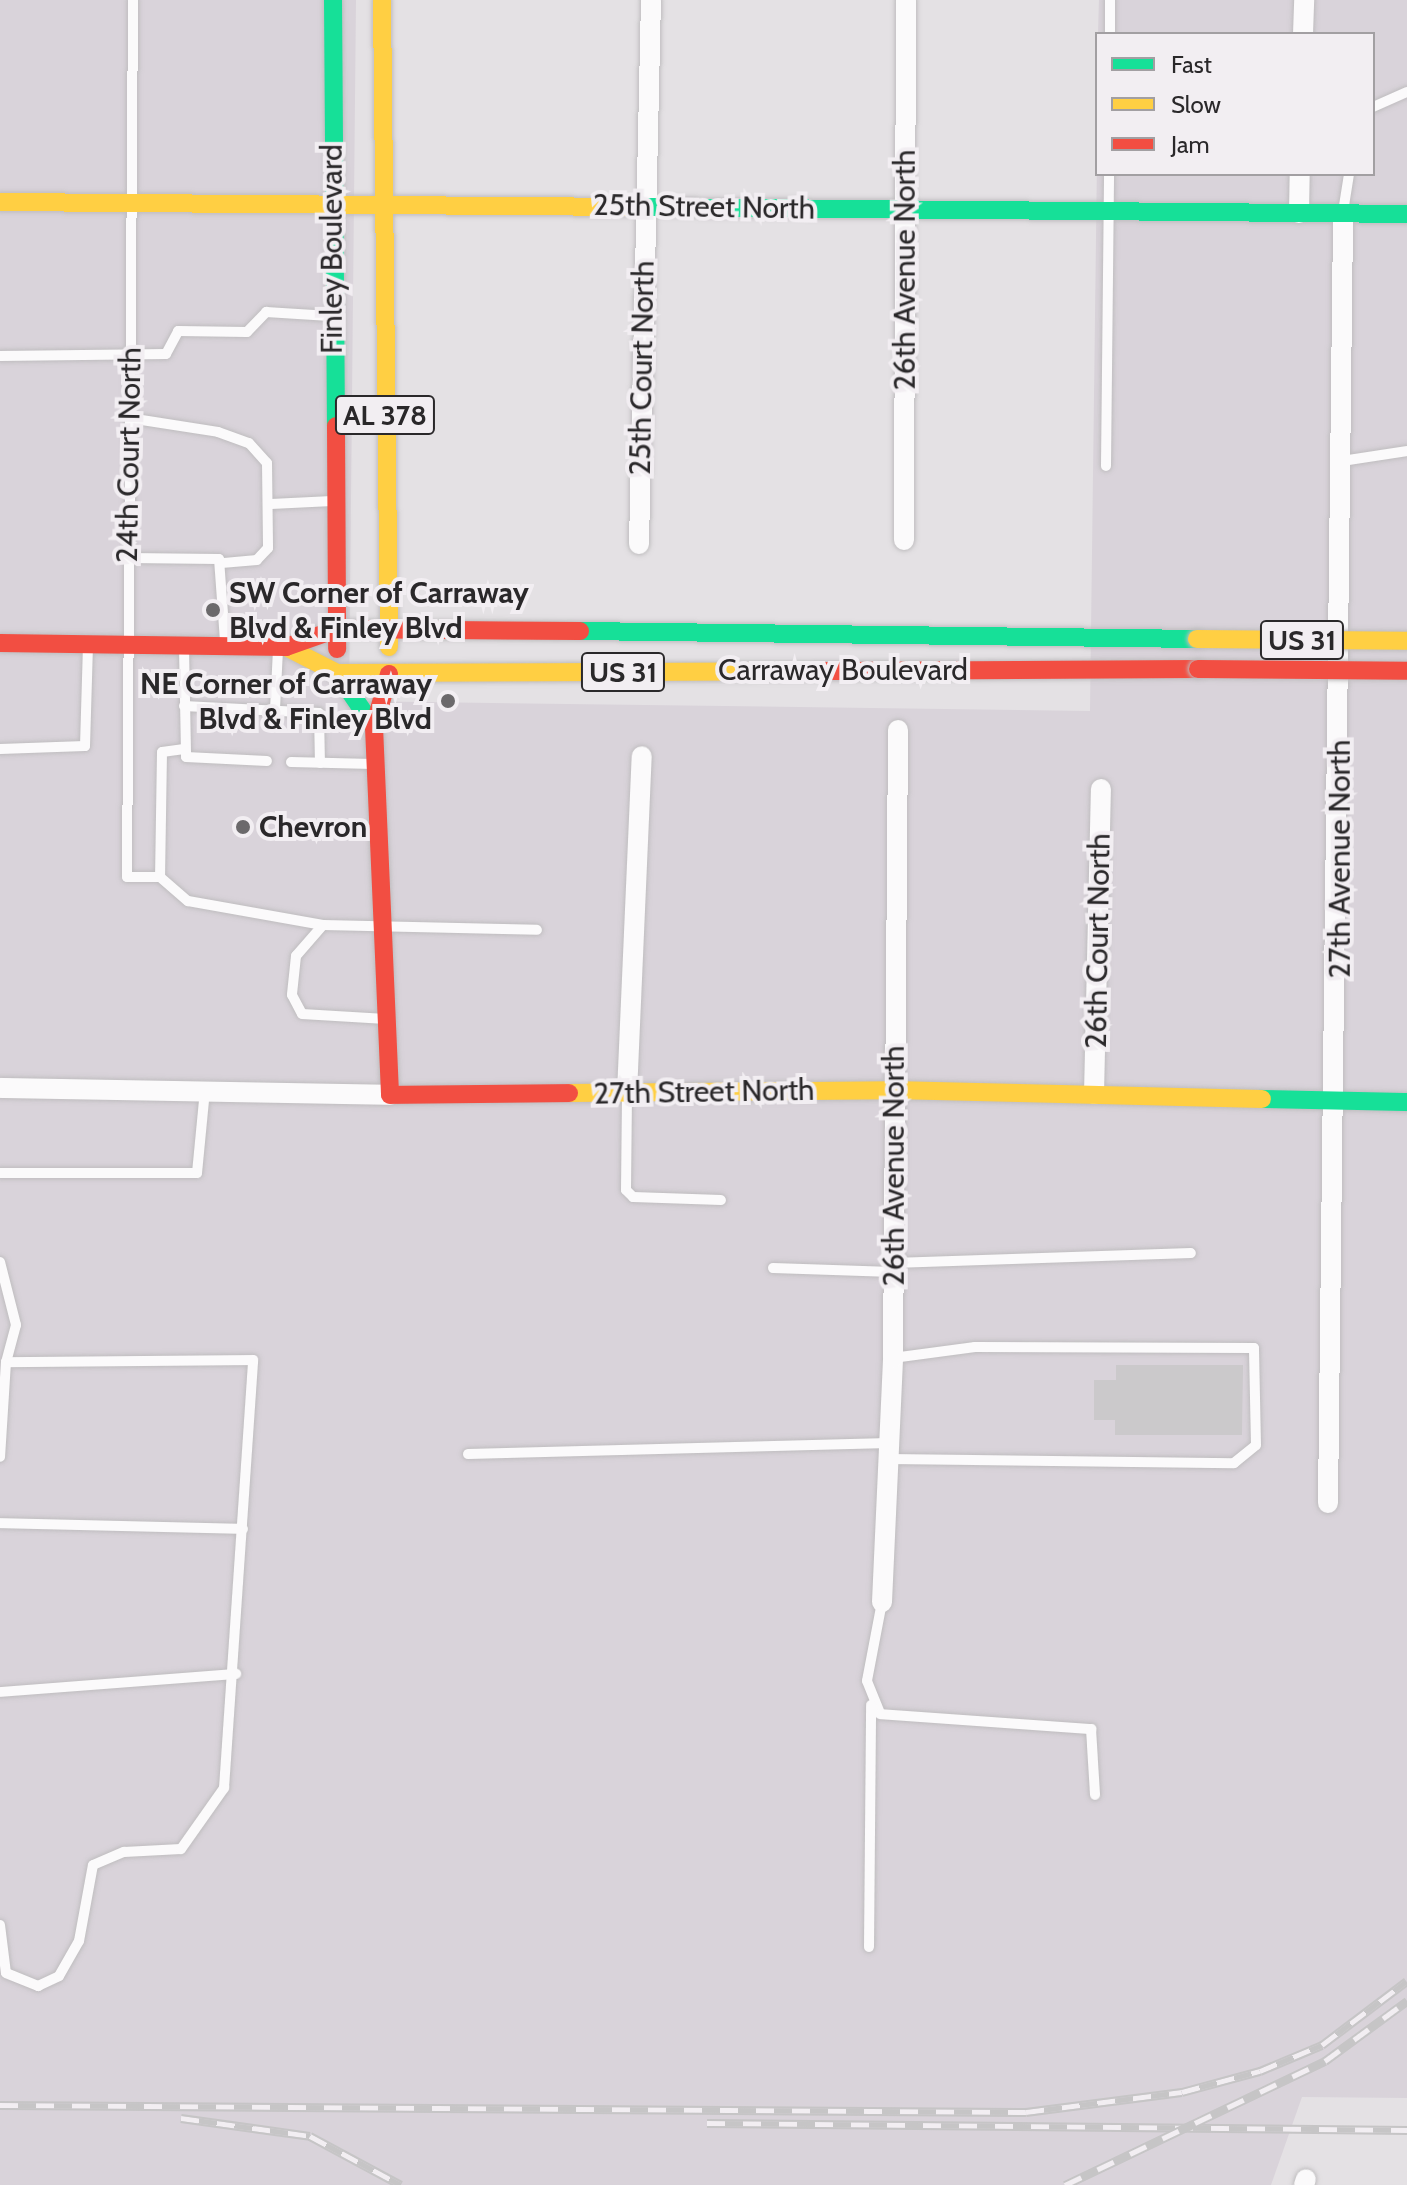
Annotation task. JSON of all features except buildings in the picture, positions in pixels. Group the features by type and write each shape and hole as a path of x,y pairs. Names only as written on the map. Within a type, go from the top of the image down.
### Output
{"main road":[{"name":"Finley Boulevard","path":"333,0 332,316 337,673"},
{"name":"Finley Boulevard","path":"382,0 380,203 389,674 374,727 390,1095"},
{"name":"25th Street North","path":"0,202 1407,214"},
{"name":"Carraway Boulevard","path":"0,643 282,647 337,629 389,628 1407,641"},
{"name":"Carraway Boulevard","path":"282,647 337,673 1407,671"},
{"path":"337,673 374,727"},
{"name":"27th Street North","path":"390,1095 893,1090 1407,1102"}],"street":[{"name":"25th Court North","path":"639,544 651,0"},
{"name":"26th Avenue North","path":"904,540 906,0"},
{"path":"1303,32 1304,0"},
{"path":"1299,213 1300,176"},
{"name":"27th Avenue North","path":"1328,1503 1338,1098 1343,214"},
{"name":"26th Avenue North","path":"882,1602 893,1358 898,730"},
{"path":"627,1093 642,756"},
{"name":"26th Court North","path":"1094,1094 1101,789"},
{"name":"27th Street North","path":"0,1088 390,1095"}],"lane":[{"name":"24th Court North","path":"133,0 127,877 160,877"},
{"path":"1110,0 1110,32"},
{"path":"1375,106 1407,92"},
{"path":"1106,466 1109,176"},
{"path":"1343,214 1349,176"},
{"path":"0,356 166,354 178,331 247,332 266,312 332,316"},
{"path":"128,558 224,563 257,560 268,548 271,504 267,463 249,443 129,418"},
{"path":"1342,461 1407,451"},
{"path":"271,504 335,501"},
{"path":"224,563 225,647"},
{"path":"0,749 85,746 88,645"},
{"path":"184,646 184,749 194,759 267,761"},
{"path":"275,709 282,647"},
{"path":"184,706 319,713 320,763"},
{"path":"184,749 162,752 160,877 188,901 323,925 383,929 537,930"},
{"path":"291,762 375,764"},
{"path":"323,925 296,956 292,995 302,1014 386,1019"},
{"path":"0,1173 197,1173 205,1090"},
{"path":"627,1093 626,1190 633,1197 721,1200"},
{"path":"773,1268 893,1267 1191,1253"},
{"path":"0,1262 16,1325 3,1358 0,1457"},
{"path":"468,1454 889,1451 1234,1463 1256,1445 1254,1348 975,1347 893,1358"},
{"path":"0,1925 6,1973 38,1986 70,1963 93,1865 124,1852 181,1849 224,1788 236,1674 253,1360 3,1358"},
{"path":"0,1523 243,1529"},
{"path":"869,1947 871,1705 867,1681 882,1602"},
{"path":"0,1692 236,1674"},
{"path":"871,1705 898,1716 1091,1729 1095,1795"}],"shaded area":[{"path":"0,0 356,0 349,701 1090,711 1097,176 1375,176 1375,32 1098,32 1099,0 1407,0 1407,2098 1302,2097 1271,2185 0,2185"}],"railway":[{"path":"0,2105 1026,2112 1182,2092 1260,2071 1322,2045 1407,1981"},
{"path":"1065,2185 1325,2061 1407,2001"},
{"path":"181,2118 310,2136 401,2185"},
{"path":"707,2123 1407,2130"}],"traffic: fast":[{"path":"333,0 336,426"},
{"path":"642,207 1407,214"},
{"path":"580,631 1197,639"},
{"path":"337,673 374,727"},
{"path":"1262,1099 1407,1102"}],"traffic: slow":[{"path":"382,0 389,647"},
{"path":"0,202 642,207"},
{"path":"1197,639 1407,641"},
{"path":"286,647 337,673 817,671"},
{"path":"569,1093 893,1090 1262,1099"}],"traffic: jam":[{"path":"336,426 337,649"},
{"path":"0,643 286,647 337,629 580,631"},
{"path":"817,671 1198,669"},
{"path":"1198,669 1407,671"},
{"path":"389,674 374,727 390,1095 569,1093"}],"place":[{"name":"SW Corner of Carraway Blvd & Finley Blvd","path":"213,610"},
{"name":"NE Corner of Carraway Blvd & Finley Blvd","path":"448,701"},
{"name":"Chevron","path":"243,827"}]}
